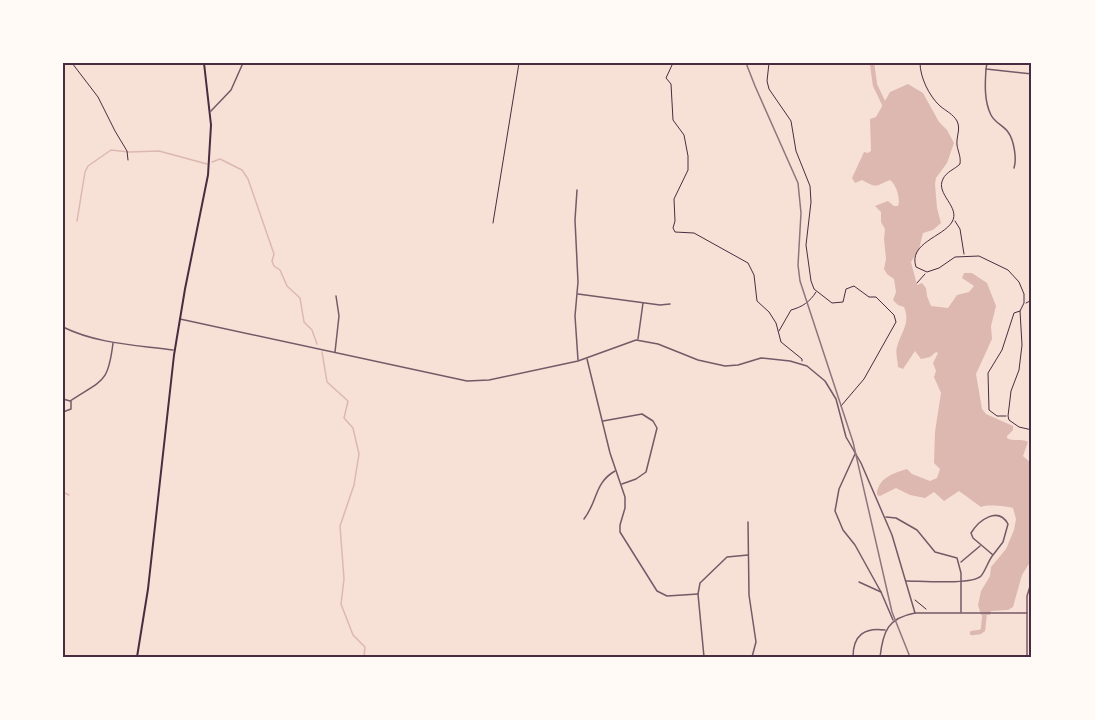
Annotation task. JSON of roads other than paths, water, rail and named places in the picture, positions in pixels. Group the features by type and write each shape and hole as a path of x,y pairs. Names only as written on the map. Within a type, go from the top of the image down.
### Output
{"main road":[{"path":"137,657 147,602 175,350 191,254 207,185 211,134 204,63"}],"street":[{"path":"210,111 231,90 243,63"},
{"path":"987,63 985,91 988,106 992,117 1010,135 1016,160 1014,168"},
{"path":"986,69 1032,74"},
{"path":"577,190 575,316 578,361"},
{"path":"577,294 660,305 670,304"},
{"path":"335,353 339,316 336,297"},
{"path":"638,340 643,303"},
{"path":"180,319 467,381 489,380 587,359 632,340 658,344 698,360 724,366 738,365 761,358 802,364 825,381 839,408 846,437 885,517 915,613"},
{"path":"63,327 90,337 113,342 175,350"},
{"path":"70,401 104,378 110,365 113,342"},
{"path":"587,359 626,504 620,532 653,586 660,593 667,596 698,594"},
{"path":"63,399 70,401"},
{"path":"63,412 71,409 70,401"},
{"path":"602,421 639,414 650,419 656,426 656,436 646,472 636,479 621,484"},
{"path":"855,453 839,489 835,511 843,530 877,582 893,621"},
{"path":"584,519 592,508 602,480 616,470"},
{"path":"906,581 961,581 973,580 981,576 1008,532 1008,524 1000,516 991,516 977,525 971,535 993,555"},
{"path":"885,517 896,518 917,530 934,552 956,557 960,562 960,613"},
{"path":"748,522 749,595 756,642 752,657"},
{"path":"960,562 981,545"},
{"path":"704,657 699,586 702,580 724,559 734,555 748,555"},
{"path":"1026,657 1028,596 1032,580"},
{"path":"859,582 881,592"},
{"path":"879,657 886,630 893,621 903,615 915,613 1032,613"},
{"path":"853,657 854,644 864,632 872,628 886,630"},
{"path":"1027,648 1032,648"}],"waterway":[{"path":"872,63 875,85 885,106"},
{"path":"77,221 85,172 88,166 111,150 159,151 207,164"},
{"path":"212,162 220,159 242,170 248,179 274,254 272,261 274,266 280,270 287,286 300,298 304,322 312,330 317,344"},
{"path":"322,352 327,382 348,401 344,418 353,428 359,454 354,485 340,526 344,579 341,604 353,635 365,647 364,657"},
{"path":"63,492 69,495"},
{"path":"972,633 983,630 985,610"}],"railway":[{"path":"746,63 798,183 801,213 798,265 800,281 853,442 892,612 910,657"}]}
